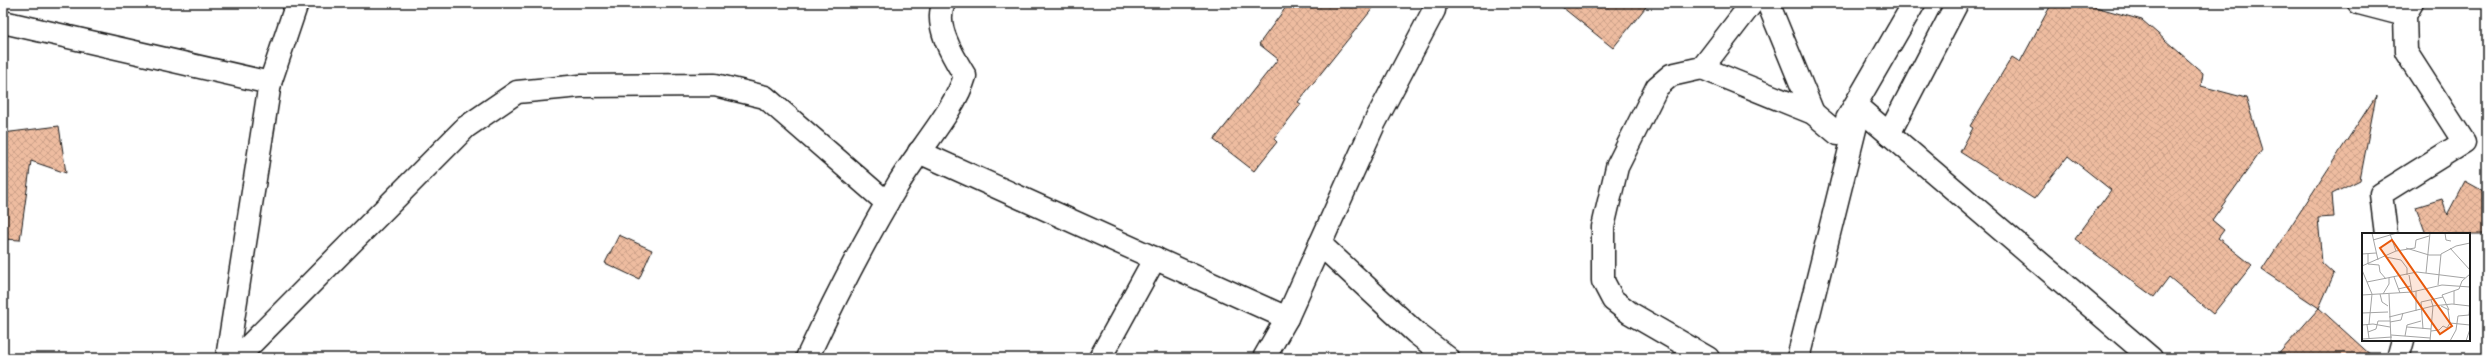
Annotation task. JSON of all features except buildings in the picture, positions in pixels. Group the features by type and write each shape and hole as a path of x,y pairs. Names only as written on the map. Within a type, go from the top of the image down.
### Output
{"street":[{"path":"227,358 270,83 296,3"},
{"path":"807,358 887,203 919,152 961,92 966,76 951,53 943,31 944,3"},
{"path":"1264,358 1287,318 1375,122 1434,10 1435,3"},
{"path":"1702,68 1752,3"},
{"path":"1768,3 1813,113"},
{"path":"1838,134 1914,3"},
{"path":"1889,134 1957,3"},
{"path":"2359,3 2408,9 2406,52 2464,142 2381,194 2386,233"},
{"path":"3,22 270,83"},
{"path":"1708,358 1630,313 1613,300 1603,281 1603,227 1617,167 1657,87 1671,75 1702,68 1813,113 1838,134"},
{"path":"237,358 466,127 517,92 580,86 714,85 765,97 887,203"},
{"path":"1838,134 1860,109"},
{"path":"1860,109 2151,358"},
{"path":"1798,358 1860,109"},
{"path":"919,152 1287,318"},
{"path":"1320,244 1416,333 1448,358"},
{"path":"1100,358 1155,258"},
{"path":"2398,358 2403,341"}]}
